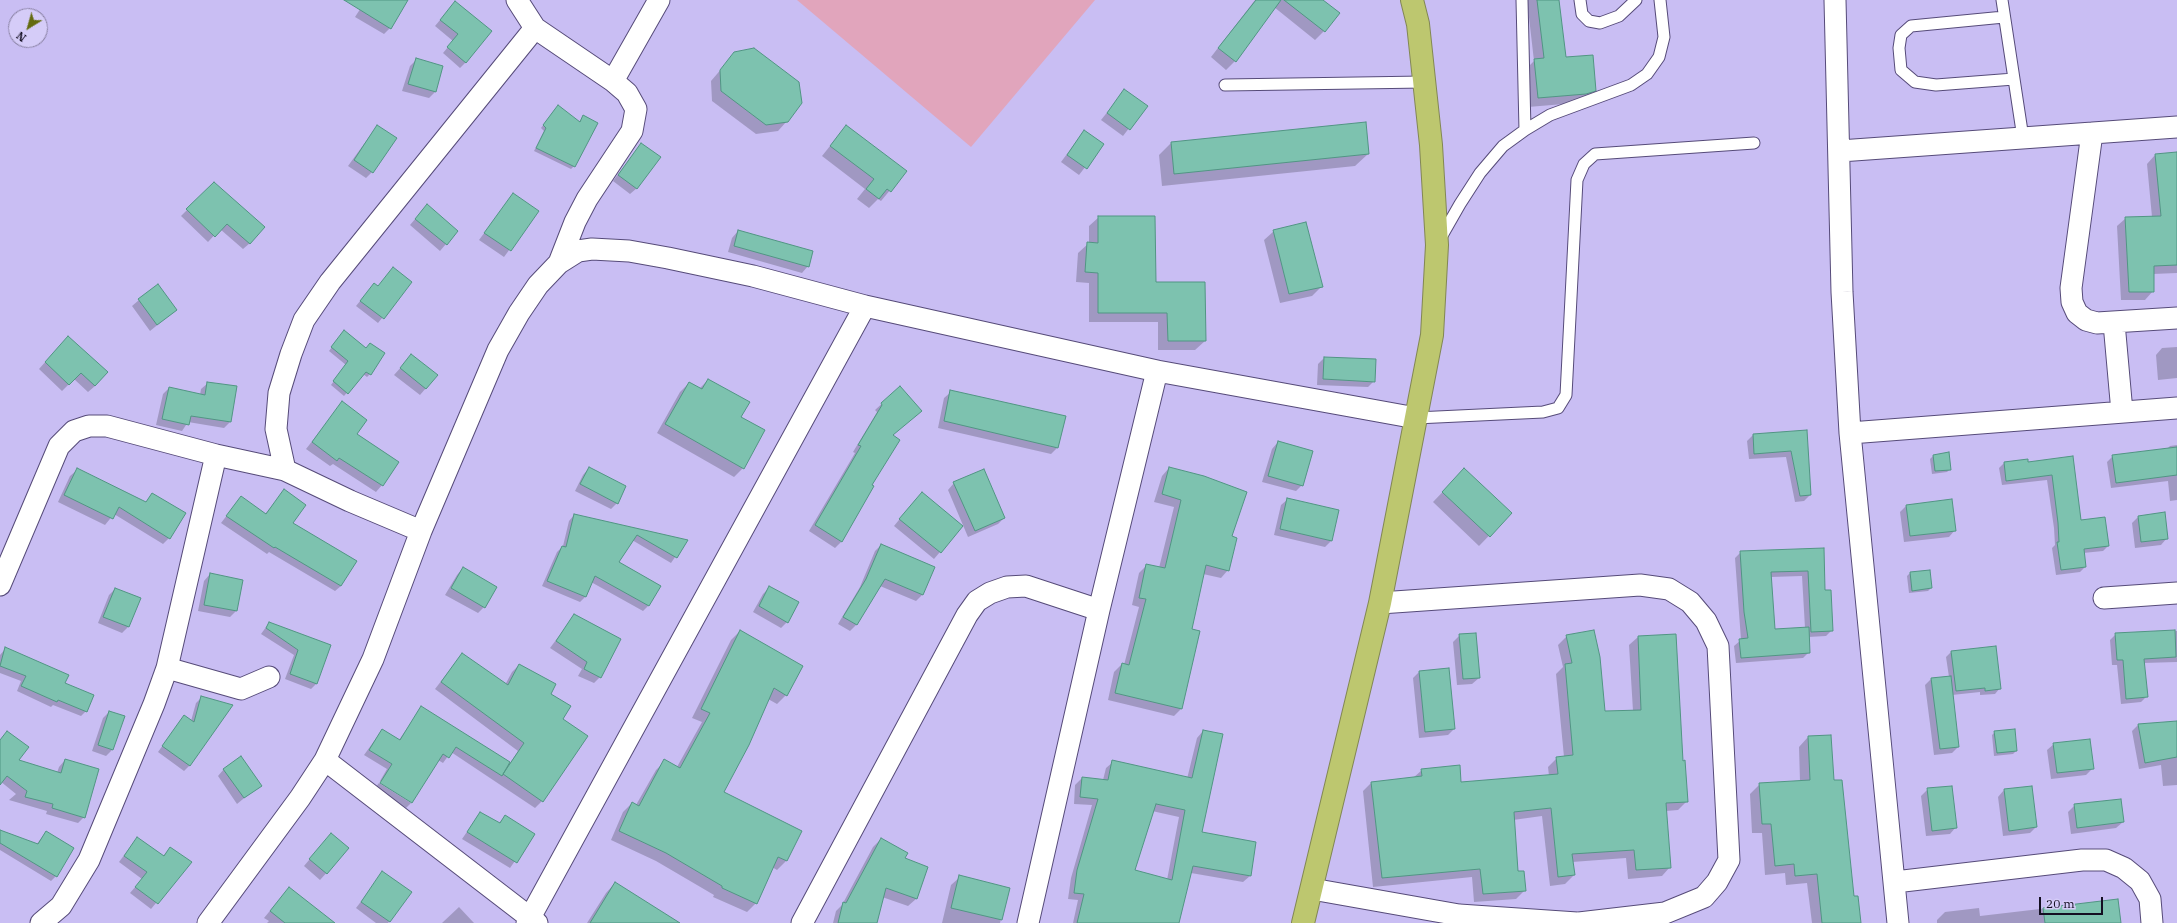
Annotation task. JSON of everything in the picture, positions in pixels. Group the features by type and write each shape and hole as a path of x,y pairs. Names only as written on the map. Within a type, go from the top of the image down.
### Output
{"highway":[{"path":"1304,923 1380,603 1432,335 1437,245 1431,145 1418,24 1412,0"}],"street":[{"path":"517,0 535,28 613,81 627,93 636,109 632,131 587,198 575,222 559,263"},
{"path":"613,81 659,0"},
{"path":"1835,0 1840,151 1842,292 1850,433 1898,923"},
{"path":"285,470 276,429 279,393 291,354 304,320 330,282 535,28"},
{"path":"1840,151 2177,127"},
{"path":"2092,133 2071,288 2072,302 2077,313 2086,320 2097,323 2177,318"},
{"path":"208,923 300,798 325,760 373,659 421,531 498,350 519,313 538,286 559,263 578,251 592,249 629,251 753,276 865,306 1157,371 1416,418"},
{"path":"325,760 531,921 865,306"},
{"path":"2114,323 2122,412"},
{"path":"1028,923 1099,610 1157,371"},
{"path":"1850,433 2177,408"},
{"path":"0,585 59,446 74,431 89,426 107,426 216,455 285,470 350,501 421,531"},
{"path":"42,923 61,906 89,860 154,704 167,668 216,455"},
{"path":"1312,889 1459,915 1578,923 1665,913 1704,897 1717,882 1729,860 1718,646 1706,621 1690,602 1669,590 1640,585 1380,603"},
{"path":"802,923 967,615 977,600 990,593 1007,587 1026,586 1099,610"},
{"path":"2104,598 2177,593"},
{"path":"167,668 193,677 241,689 269,677"},
{"path":"1895,882 2082,860 2106,860 2124,868 2140,881 2150,899 2152,923"}],"lane":[{"path":"1522,0 1525,130"},
{"path":"1580,0 1582,14 1589,21 1600,23 1619,16 1636,0"},
{"path":"1437,245 1460,204 1480,173 1503,146 1525,130 1550,115 1631,85 1647,74 1659,57 1664,37 1660,0"},
{"path":"2002,0 2023,138"},
{"path":"2004,16 1911,26 1900,35 1899,48 1901,70 1915,82 1936,85 2014,79"},
{"path":"1225,84 1424,82"},
{"path":"1416,418 1543,412 1558,408 1566,395 1577,180 1584,164 1595,154 1754,143"}],"shaded area":[{"path":"797,0 1095,0 971,147"}],"building":[{"path":"344,0 408,0 391,29"},
{"path":"1256,0 1281,0 1236,62 1218,48"},
{"path":"1284,0 1323,0 1340,13 1325,32"},
{"path":"1537,0 1559,0 1566,57 1593,55 1596,91 1586,94 1538,98 1534,59 1544,58"},
{"path":"455,1 492,31 466,63 447,47 458,34 440,20"},
{"path":"754,48 799,82 802,103 788,122 766,125 721,91 720,70 734,52"},
{"path":"416,58 443,66 436,92 408,84"},
{"path":"1124,89 1148,106 1130,130 1107,113"},
{"path":"558,105 580,122 583,115 598,123 575,167 536,148 546,128 543,125"},
{"path":"1366,122 1369,154 1174,174 1171,142"},
{"path":"377,125 397,138 373,173 354,160"},
{"path":"846,125 907,171 891,192 887,189 879,199 866,189 874,179 830,146"},
{"path":"1084,130 1104,144 1087,169 1067,155"},
{"path":"641,143 661,157 637,189 618,175"},
{"path":"2177,152 2177,265 2154,266 2154,292 2129,292 2125,217 2161,216 2155,154"},
{"path":"214,182 265,227 250,244 227,224 215,237 186,209"},
{"path":"513,193 539,211 511,251 484,233"},
{"path":"427,204 458,231 447,245 415,219"},
{"path":"1098,216 1155,216 1156,282 1205,282 1206,341 1168,341 1167,313 1098,313 1098,273 1085,272 1087,242 1098,243"},
{"path":"1306,222 1323,287 1289,294 1273,230"},
{"path":"738,230 813,251 809,267 734,246"},
{"path":"393,267 412,282 384,319 360,301 374,283 378,286"},
{"path":"158,284 177,310 157,325 138,299"},
{"path":"344,330 366,348 370,343 385,353 371,375 366,372 348,394 333,381 348,361 331,347"},
{"path":"68,336 108,372 95,386 81,373 69,385 45,362"},
{"path":"411,354 438,375 426,389 400,368"},
{"path":"1324,357 1376,359 1375,382 1323,379"},
{"path":"708,379 750,402 741,417 765,430 744,469 665,424 689,382 702,389"},
{"path":"207,382 237,386 231,422 191,416 189,425 162,419 169,387 205,395"},
{"path":"900,386 922,411 893,435 900,440 872,485 874,486 842,542 815,525 861,446 858,445 882,405 881,403"},
{"path":"950,390 1066,416 1058,448 944,421"},
{"path":"342,401 367,420 357,434 399,462 383,486 339,458 337,461 312,442"},
{"path":"1807,430 1811,495 1800,496 1791,451 1754,454 1753,434"},
{"path":"1278,441 1313,451 1303,486 1268,476"},
{"path":"2177,447 2177,475 2116,483 2112,455"},
{"path":"1949,452 1951,470 1935,471 1933,455"},
{"path":"2073,456 2081,520 2105,517 2109,546 2084,549 2086,567 2061,570 2057,542 2059,542 2058,523 2052,475 2006,481 2004,462 2028,459 2028,462"},
{"path":"589,467 626,486 618,504 580,484"},
{"path":"1169,467 1204,476 1247,492 1232,536 1237,538 1229,571 1206,565 1192,629 1200,631 1182,709 1115,693 1122,663 1129,665 1146,599 1139,598 1146,564 1165,568 1181,500 1162,494"},
{"path":"77,468 146,502 152,493 186,513 170,539 119,507 113,519 64,495"},
{"path":"1464,468 1512,513 1490,537 1442,492"},
{"path":"984,469 1005,518 975,531 953,482"},
{"path":"284,489 306,505 293,523 357,561 341,586 275,547 274,548 226,516 241,496 266,514"},
{"path":"922,492 963,526 941,553 899,519"},
{"path":"1287,498 1339,510 1332,541 1280,529"},
{"path":"1952,499 1956,531 1910,536 1906,505"},
{"path":"2165,512 2168,539 2141,542 2138,516"},
{"path":"574,514 688,540 677,558 637,535 619,562 661,586 649,606 595,576 586,597 547,581 562,546 566,547"},
{"path":"881,544 935,567 923,595 885,579 857,625 843,617 866,579"},
{"path":"1824,548 1825,590 1831,590 1833,631 1811,632 1808,571 1771,572 1775,629 1809,627 1810,653 1741,658 1739,639 1748,638 1744,612 1740,551"},
{"path":"463,567 497,587 485,608 451,588"},
{"path":"1930,570 1932,588 1912,591 1910,572"},
{"path":"210,573 243,580 237,611 204,605"},
{"path":"769,586 799,602 788,623 759,606"},
{"path":"115,588 141,598 129,627 103,617"},
{"path":"574,614 621,639 601,678 584,669 587,662 556,641"},
{"path":"269,622 331,645 317,684 290,674 298,650 266,628"},
{"path":"740,630 803,666 787,696 774,688 749,745 724,792 802,831 787,861 778,857 757,904 722,888 722,886 666,853 619,831 632,802 639,806 664,759 680,768 710,713 701,709"},
{"path":"1594,630 1600,657 1605,711 1641,710 1638,636 1676,634 1683,761 1685,760 1688,802 1666,803 1671,868 1636,870 1634,850 1572,854 1575,875 1558,877 1551,808 1514,812 1518,871 1524,871 1526,891 1483,894 1480,869 1382,878 1371,782 1422,776 1421,769 1460,765 1461,782 1558,774 1556,757 1573,755 1565,664 1572,663 1566,635"},
{"path":"2175,630 2176,657 2144,659 2148,697 2126,699 2123,660 2117,660 2115,633"},
{"path":"1476,633 1480,678 1463,679 1459,634"},
{"path":"1996,646 2001,689 1985,691 1985,688 1956,691 1951,651"},
{"path":"5,647 69,675 65,683 94,695 87,712 58,700 57,702 21,686 26,676 0,666"},
{"path":"462,653 508,685 519,664 556,684 551,694 571,706 563,719 588,736 543,802 503,774 524,743 441,682"},
{"path":"1449,668 1455,729 1425,732 1419,671"},
{"path":"1951,676 1959,747 1940,749 1931,678"},
{"path":"201,696 233,705 190,766 162,746 184,715 194,722"},
{"path":"421,706 510,762 502,776 456,747 449,758 443,754 412,803 380,783 392,764 369,750 382,729 400,740"},
{"path":"109,711 125,716 113,750 98,745"},
{"path":"2177,721 2177,757 2145,763 2138,724"},
{"path":"2015,729 2017,751 1997,753 1994,731"},
{"path":"1203,730 1223,734 1202,832 1256,842 1251,876 1193,866 1179,923 1077,923 1084,894 1074,893 1077,870 1098,799 1080,797 1082,777 1108,780 1112,760 1192,778","holes":["1156,804 1185,810 1172,880 1135,870"]},
{"path":"7,731 29,747 19,760 61,773 65,759 99,769 85,818 52,808 53,804 25,797 27,791 7,776 0,785 0,740"},
{"path":"1831,735 1834,780 1842,780 1854,896 1858,896 1861,923 1822,923 1817,874 1795,876 1794,864 1775,866 1771,824 1762,824 1759,783 1810,780 1808,736"},
{"path":"2090,739 2094,769 2057,773 2053,743"},
{"path":"241,756 262,786 244,798 223,769"},
{"path":"1952,786 1957,828 1932,831 1927,788"},
{"path":"2032,786 2037,827 2009,831 2004,789"},
{"path":"2121,799 2124,822 2077,828 2074,804"},
{"path":"480,812 500,823 505,815 535,834 517,863 467,832"},
{"path":"0,830 38,844 46,831 74,848 57,877 0,843"},
{"path":"331,833 349,848 327,874 309,859"},
{"path":"137,837 164,856 170,847 192,862 158,904 135,887 147,872 124,856"},
{"path":"881,838 908,853 905,858 928,867 917,899 886,888 877,923 838,923 843,902 846,903"},
{"path":"382,871 412,892 390,922 361,902"},
{"path":"959,875 1010,888 1002,920 951,908"},
{"path":"615,882 680,923 590,923"},
{"path":"289,887 335,923 285,923 270,911"},
{"path":"2118,899 2121,923 2045,923 2043,908"}]}
